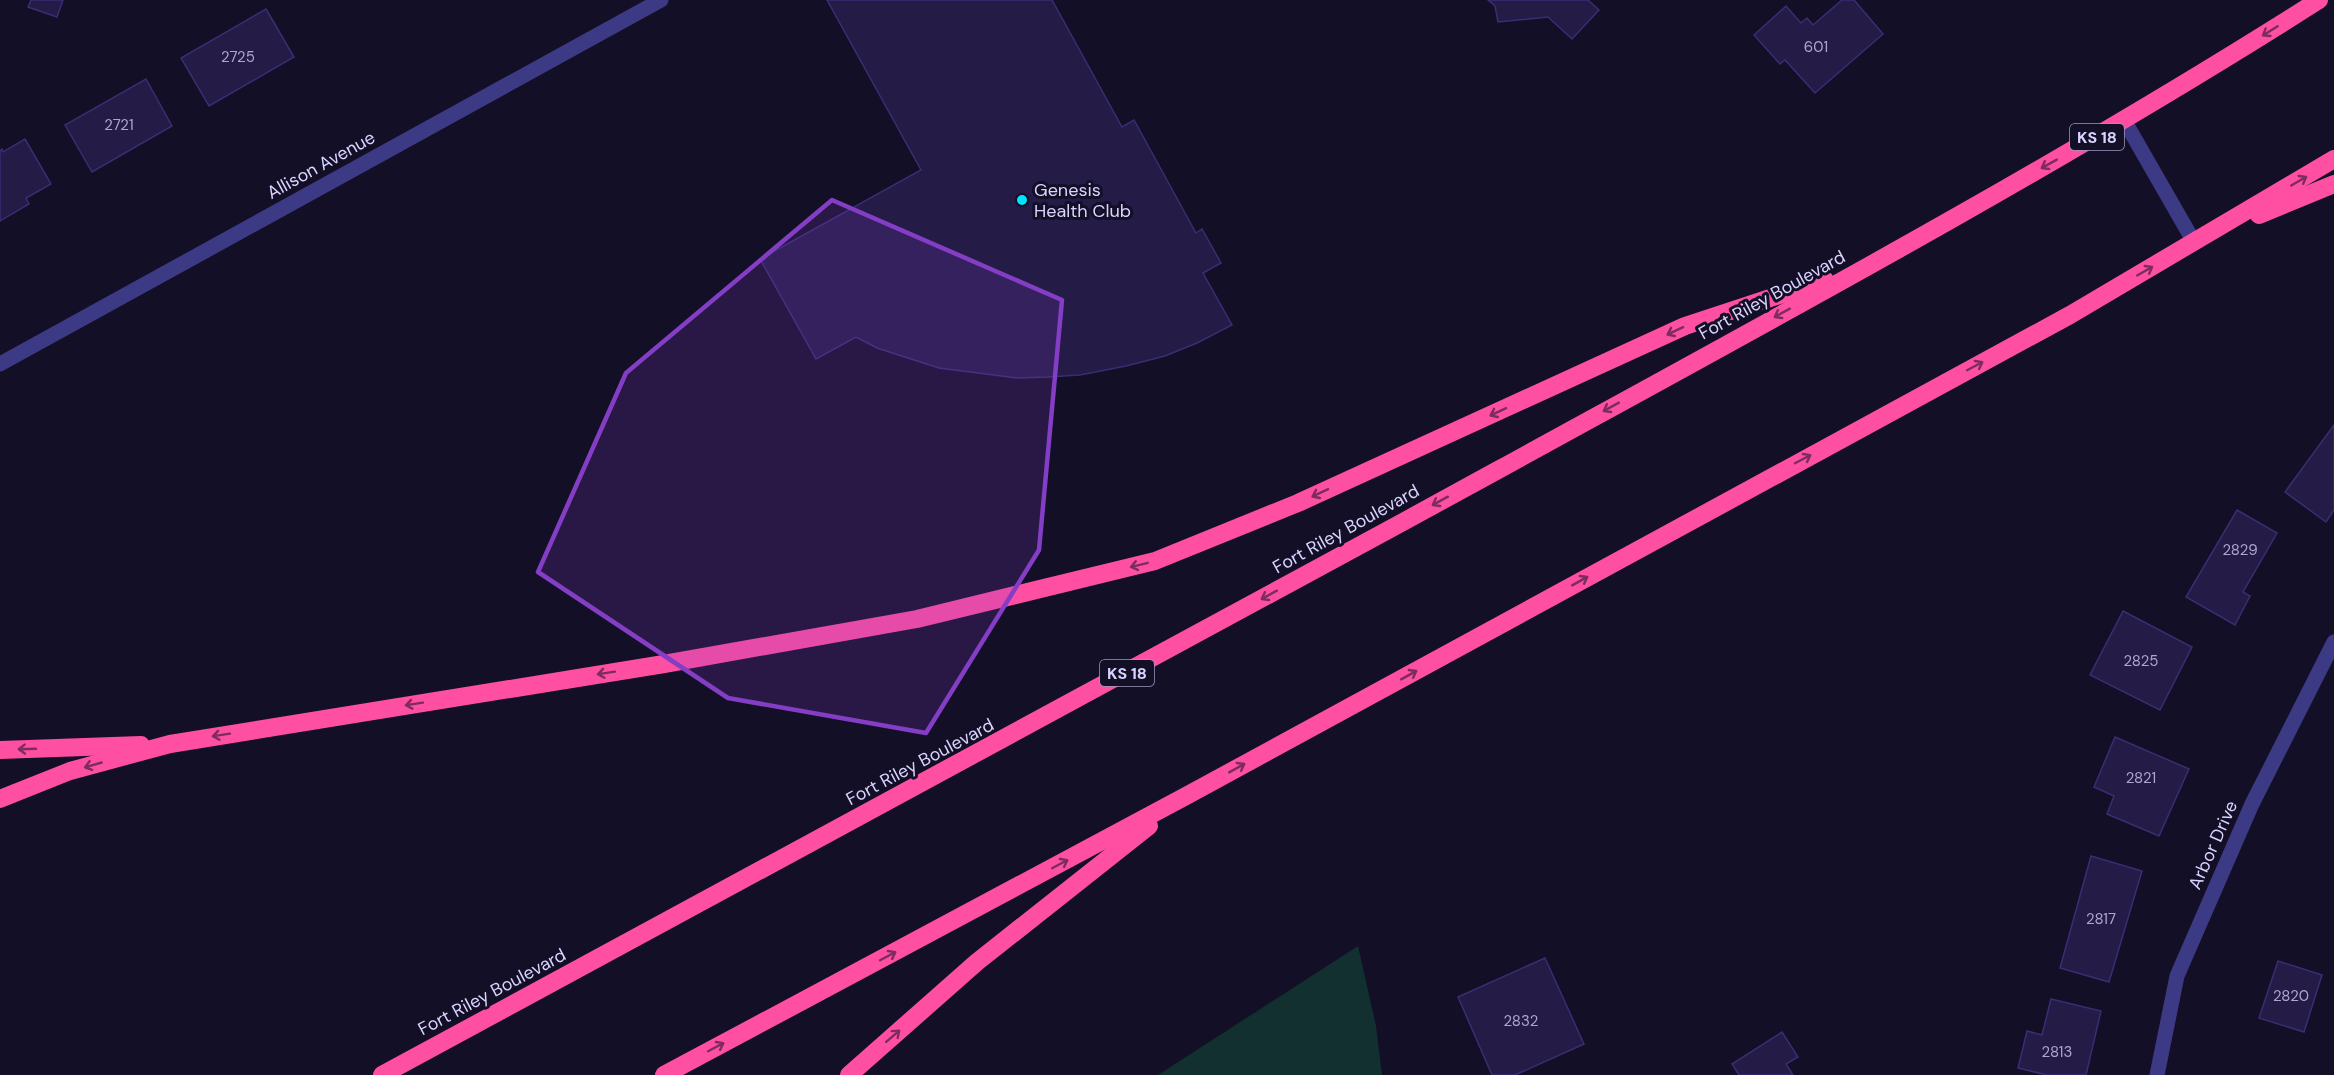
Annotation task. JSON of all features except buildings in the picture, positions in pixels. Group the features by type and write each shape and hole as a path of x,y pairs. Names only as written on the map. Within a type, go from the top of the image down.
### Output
{"highway":[{"name":"Fort Riley Boulevard","path":"382,1075 1010,737 1870,265 2124,120 2319,0"},
{"path":"664,1075 1186,796 2070,315 2334,159"},
{"path":"2194,242 2334,184"},
{"path":"0,799 70,771 170,744 652,666 917,619 1155,561 1298,503 1685,326 1870,265"},
{"path":"0,750 170,744"},
{"path":"849,1075 977,962 1186,796"}],"street":[{"name":"Allison Avenue","path":"0,364 661,0"},
{"path":"2124,120 2194,242"},
{"name":"Arbor Drive","path":"2157,1075 2177,976 2252,804 2334,642"}],"highlighted area":[{"path":"832,200 1062,300 1039,550 926,733 728,698 538,572 626,373"}],"green space":[{"path":"1358,946 1376,1026 1382,1075 1158,1075"}],"place":[{"name":"Genesis Health Club","path":"1022,200"}]}
